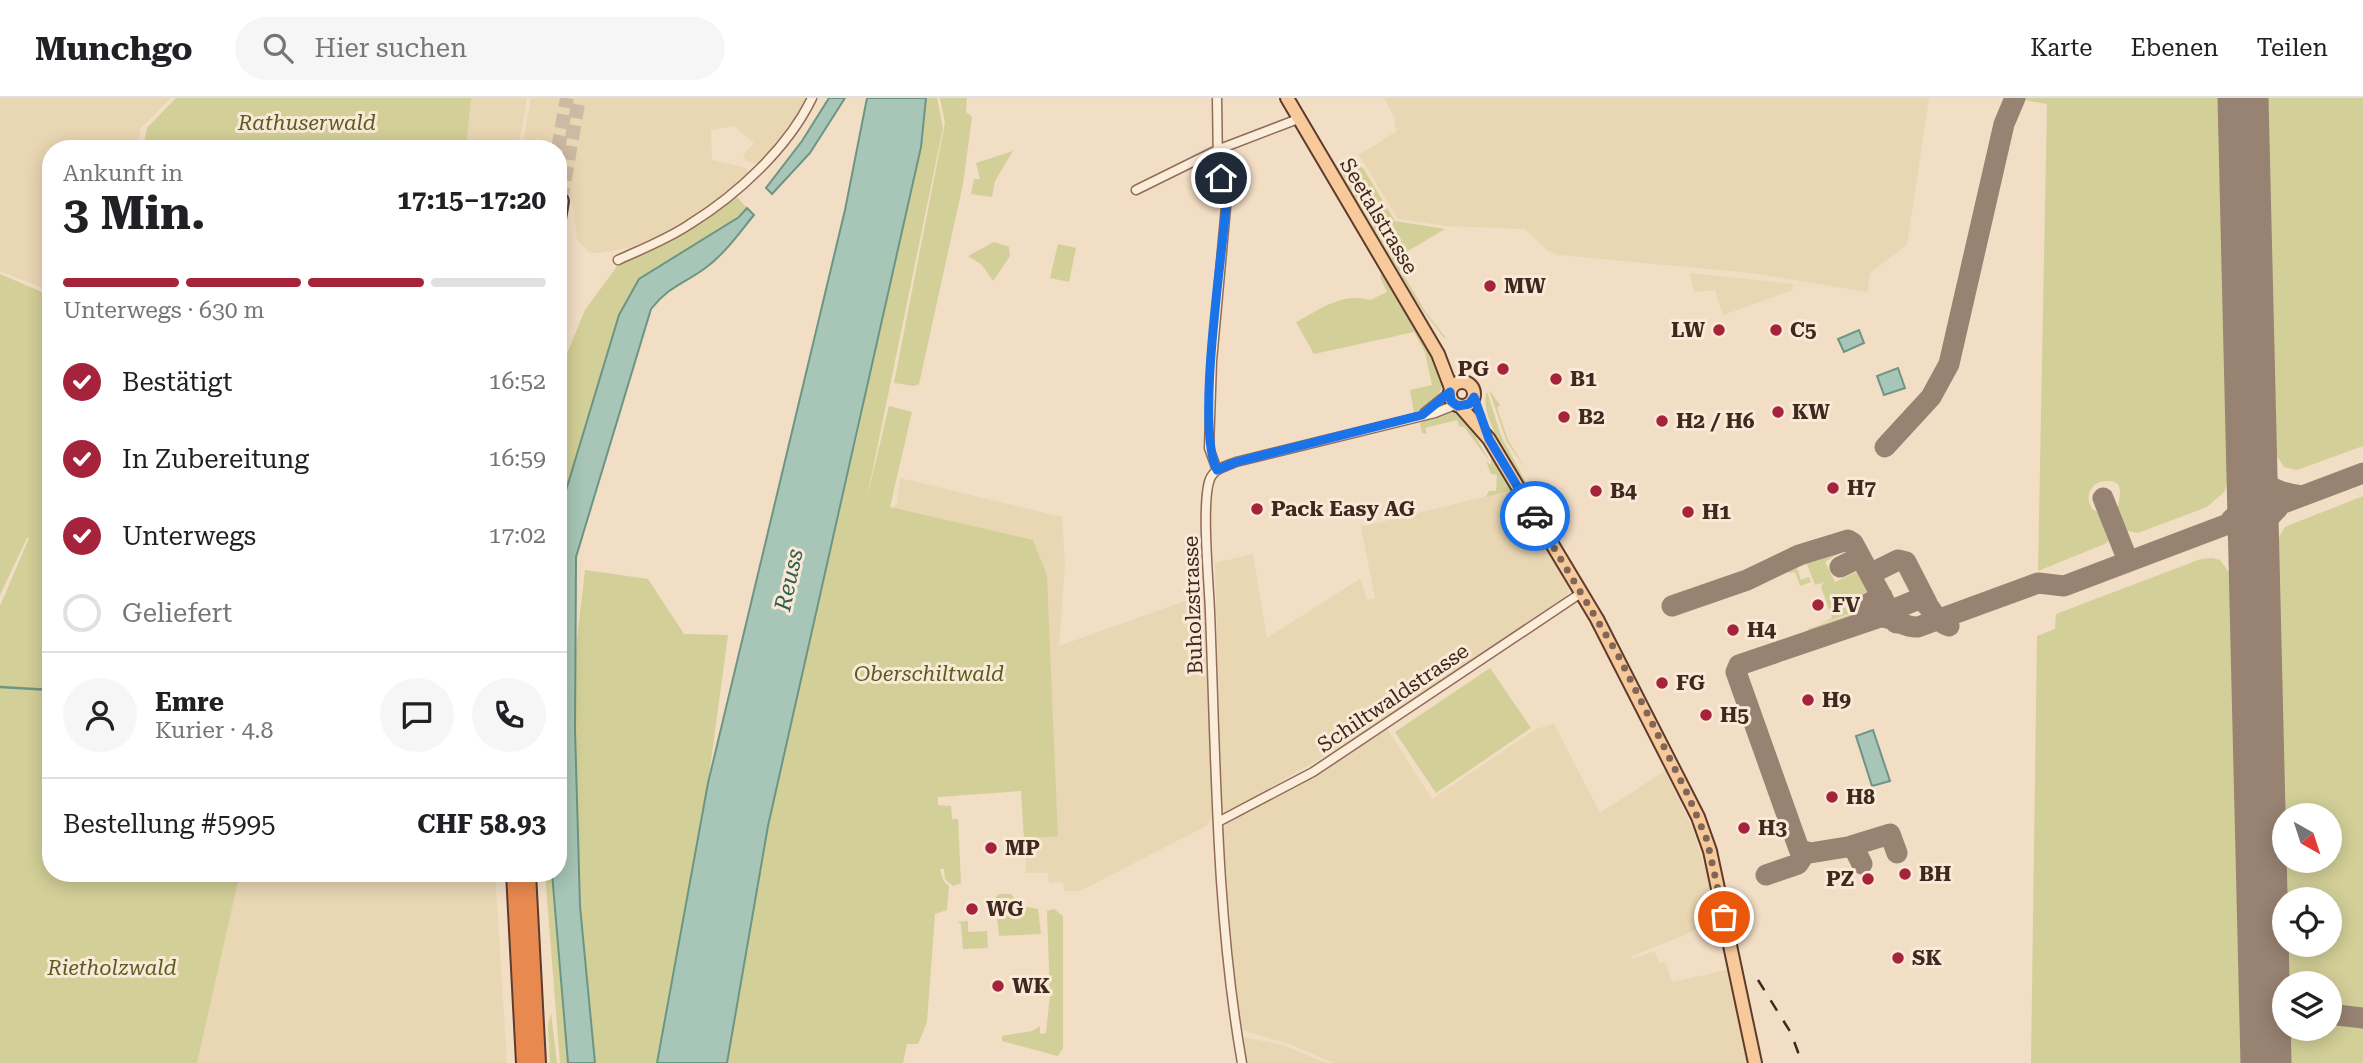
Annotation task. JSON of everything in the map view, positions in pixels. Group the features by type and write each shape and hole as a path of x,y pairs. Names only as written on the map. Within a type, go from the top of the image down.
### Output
{"highway":[{"path":"514,882 524,1063"},
{"path":"528,882 538,1063"}],"main road":[{"name":"Seetalstrasse","path":"1287,98 1438,354 1455,387 1458,406"},
{"path":"1455,387 1472,387 1489,439 1623,666 1688,795 1707,840 1755,1063"},
{"path":"1458,406 1469,404 1474,397"},
{"path":"1458,406 1489,439"}],"street":[{"path":"618,260 693,223 737,188 785,141 812,98"},
{"name":"Buholzstrasse","path":"1217,98 1218,167 1227,196 1212,361 1209,448 1217,470 1209,483 1208,521 1218,822 1227,966 1242,1063"},
{"path":"1136,190 1217,150 1298,119"},
{"path":"1422,415 1455,387"},
{"path":"1217,470 1236,462 1458,406"},
{"name":"Schiltwaldstrasse","path":"1218,822 1313,772 1581,593"}],"shaded area":[{"path":"0,98 171,98 140,129 139,140 42,140 42,287 0,271"},
{"path":"471,98 527,98 520,140 467,140"},
{"path":"531,98 809,98 789,133 758,164 746,161 743,155 754,143 734,126 711,130 712,160 746,168 748,173 686,225 631,247 599,253 589,252 577,240 573,205 567,197 567,140 524,140"},
{"path":"1384,98 1929,98 1907,245 1870,273 1867,292 1752,273 1559,255 1548,251 1525,229 1446,226 1398,219 1359,155 1397,131 1394,122 1396,120"},
{"path":"1690,273 1793,284 1793,290 1723,315 1715,290 1694,292"},
{"path":"900,478 1062,517 1065,565 1059,646 1205,594 1213,816 1206,826 1080,891 1064,891 1063,882 1049,883 1048,873 1026,873 1025,839 1058,835 1047,575 1033,540 893,508 897,503"},
{"path":"1512,490 1569,589 1566,596 1382,722 1227,813 1222,809 1215,563 1253,554 1267,638 1360,579 1367,600 1375,598 1361,527"},
{"path":"1554,724 1600,813 1665,771 1694,832 1718,912 1711,920 1685,935 1631,956 1632,959 1655,951 1659,963 1665,962 1672,982 1731,969 1750,1063 1333,1063 1289,1044 1239,1029 1223,829 1227,822 1326,769 1386,727 1432,799 1536,729"},
{"path":"238,882 496,882 507,1063 197,1063"},
{"path":"1242,1037 1283,1045 1326,1063 1246,1063"}],"green space":[{"name":"Rathuserwald","path":"176,98 471,98 467,140 145,140 147,128"},
{"name":"Oberschiltwald","path":"926,98 937,98 943,128 866,502 889,406 912,412 890,507 1033,540 1047,575 1058,836 1024,839 1021,791 938,797 938,805 951,806 952,819 958,819 961,883 953,886 945,879 944,869 940,869 943,880 949,886 947,910 935,914 927,1022 918,1044 907,1044 903,1063 727,1063 768,826 860,423"},
{"path":"940,98 967,98 966,112 972,117 963,184 919,384 914,386 894,383 945,123"},
{"path":"2221,98 2230,476 2224,492 2207,507 2138,533 2124,530 2118,520 2119,486 2109,481 2099,482 2092,487 2088,498 2093,510 2105,515 2110,538 2107,543 2038,571 2047,104 2023,100"},
{"path":"2267,98 2363,98 2363,446 2297,470 2284,467 2275,453"},
{"path":"1013,151 995,181 992,197 971,194 974,179 980,179 976,163"},
{"path":"1349,157 1363,168 1395,221 1445,229 1394,259 1444,338 1419,305 1336,165"},
{"path":"735,195 747,208 740,217 639,279 619,315 567,487 567,354 585,310 618,265 697,224"},
{"path":"994,242 1009,247 1010,256 993,281 982,265 968,256"},
{"path":"1058,244 1076,248 1069,282 1050,278"},
{"path":"1383,270 1436,363 1444,384 1434,401 1414,413 1410,390 1432,385 1425,352 1414,332 1314,354 1296,322 1341,300 1370,300 1387,292 1380,277"},
{"name":"Rietholzwald","path":"0,274 42,292 42,882 238,882 197,1063 0,1063 0,606 29,538 0,595"},
{"path":"1489,390 1500,405 1497,408 1508,440 1525,468 1507,442"},
{"path":"1487,392 1501,436 1540,508 1495,434 1486,403"},
{"path":"1452,411 1466,420 1490,462 1464,427 1459,426 1457,420 1425,428 1427,434 1422,433 1420,424 1423,420"},
{"path":"1491,458 1512,490 1486,497 1489,491 1496,491 1497,475 1491,474 1486,461 1491,465"},
{"path":"2363,496 2363,1011 2342,1009 2342,971 2287,971 2286,957 2342,957 2342,887 2285,887 2284,873 2342,873 2342,803 2283,803 2277,540 2285,527"},
{"path":"1848,548 1825,562 1835,582 1860,570 1870,590 1846,602 1851,613 1820,624 1832,618 1821,587 1824,582 1815,585 1807,564 1797,568 1801,580 1809,577 1811,582 1800,586 1795,572 1789,573 1788,569"},
{"path":"2201,559 2220,560 2231,575 2243,1063 2031,1063 2037,636 2055,629 2056,614"},
{"path":"585,570 648,579 684,634 728,635 708,783 657,1063 595,1063 580,914 574,814 575,665"},
{"path":"1852,614 1853,617 1810,634 1808,629"},
{"path":"1490,668 1531,728 1436,793 1395,732"},
{"path":"546,882 553,882 568,1063 560,1063"},
{"path":"999,894 1011,894 1021,906 1038,909 1041,934 999,936 995,898"},
{"path":"1054,909 1063,916 1063,1048 1058,1056 1002,1041 1002,1036 1032,1031 1040,1026 1040,1034 1046,1033 1050,995 1047,911"},
{"path":"968,921 968,932 987,931 988,948 963,949 961,924 957,922"},
{"path":"551,1013 557,1063 550,1063 548,1025"},
{"path":"2342,1022 2363,1024 2363,1063 2289,1063 2288,1041 2342,1041"}],"water":[{"path":"829,98 845,98 810,153 772,194 766,188 802,141"},
{"name":"Reuss","path":"867,98 926,98 921,147 768,826 727,1063 657,1063 708,783 845,210"},
{"path":"747,208 754,215 725,251 704,269 670,291 651,309 576,557 575,730 580,906 595,1063 568,1063 553,882 567,882 567,487 619,315 639,279 739,217"},
{"path":"1859,330 1864,343 1844,352 1838,339"},
{"path":"1898,368 1905,388 1884,395 1877,376"},
{"path":"1873,730 1890,781 1872,786 1856,736"}],"waterway":[{"path":"0,687 42,689"}],"taxiway":[{"path":"1885,447 1931,397 1949,364 2004,124 2015,98"},
{"path":"2252,464 2260,478 2272,488 2302,496"},
{"path":"1862,864 1853,846 1810,853 1799,849 1736,672 1739,665 1880,617 1918,627 2038,583 2064,586 2363,473"},
{"path":"2231,520 2249,503 2252,484"},
{"path":"2103,498 2128,561"},
{"path":"2254,548 2258,529 2278,508"},
{"path":"1672,606 1747,580 1799,555 1848,540 1853,543 1896,623"},
{"path":"1840,567 1860,557"},
{"path":"1880,569 1898,560 1906,562 1927,603"},
{"path":"1862,607 1882,596"},
{"path":"1897,608 1919,599 1940,621 1949,626"},
{"path":"1851,846 1890,834 1897,853"},
{"path":"1766,875 1798,864 1802,858"},
{"path":"2264,961 2272,991"},
{"path":"2342,1016 2363,1018"},
{"path":"2266,1043 2272,1027"}],"runway":[{"path":"2243,98 2266,1063"}],"tunnel":[{"path":"560,140 567,98"},
{"path":"567,167 579,98"}],"railway":[{"path":"1758,980 1791,1033 1802,1063"}],"way so far":[{"path":"1535,516 1618,655 1688,795 1707,840 1724,917"}],"place":[{"name":"MW","path":"1490,286"},
{"name":"LW","path":"1719,330"},
{"name":"C5","path":"1776,330"},
{"name":"PG","path":"1503,369"},
{"name":"B1","path":"1556,379"},
{"name":"KW","path":"1778,412"},
{"name":"B2","path":"1564,417"},
{"name":"H2 / H6","path":"1662,421"},
{"name":"H7","path":"1833,488"},
{"name":"B4","path":"1596,491"},
{"name":"Pack Easy AG","path":"1257,509"},
{"name":"H1","path":"1688,512"},
{"name":"FV","path":"1818,605"},
{"name":"H4","path":"1733,630"},
{"name":"FG","path":"1662,683"},
{"name":"H9","path":"1808,700"},
{"name":"H5","path":"1706,715"},
{"name":"H8","path":"1832,797"},
{"name":"H3","path":"1744,828"},
{"name":"MP","path":"991,848"},
{"name":"BH","path":"1905,874"},
{"name":"PZ","path":"1868,879"},
{"name":"WG","path":"972,909"},
{"name":"SK","path":"1898,958"},
{"name":"WK","path":"998,986"}],"route":[{"path":"1221,178 1227,196 1212,361 1209,448 1217,470 1236,462 1422,415 1450,392 1451,401 1458,406 1469,404 1474,397 1489,439 1535,516"}]}
